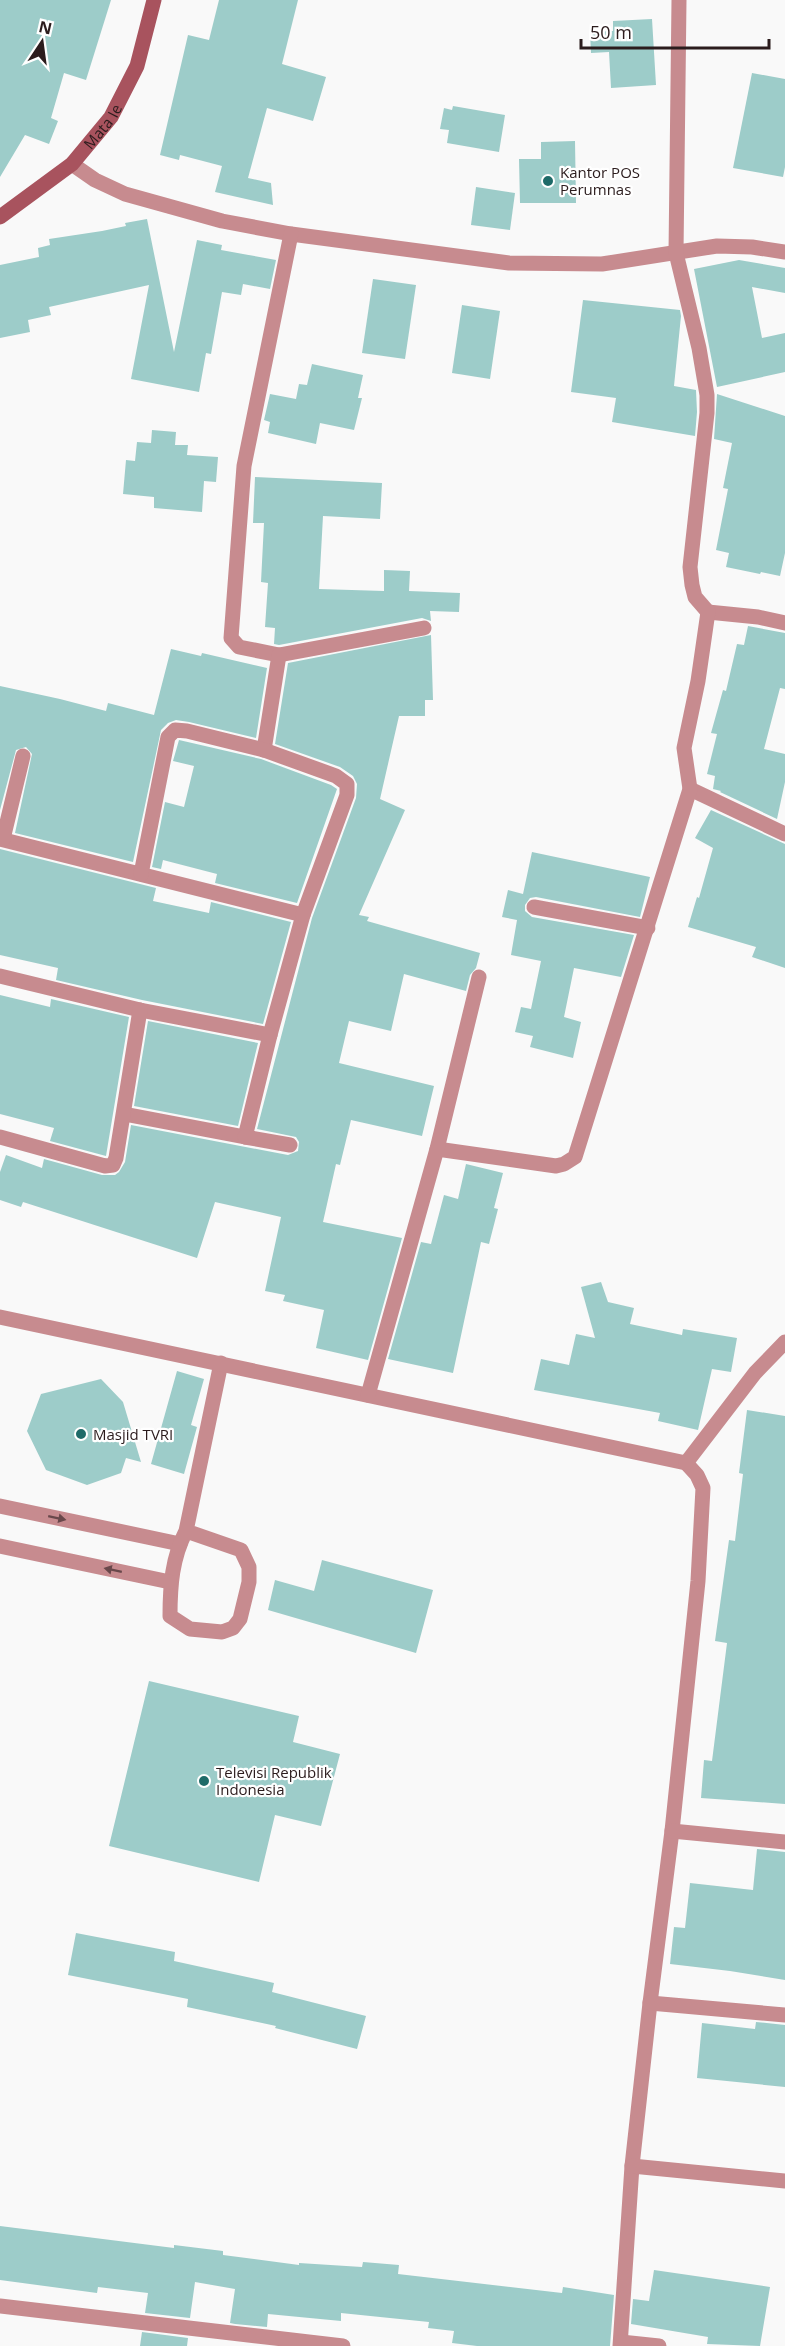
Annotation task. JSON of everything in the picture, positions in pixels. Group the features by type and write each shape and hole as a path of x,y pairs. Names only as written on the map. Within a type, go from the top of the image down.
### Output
{"street":[{"name":"Mata Ie","path":"0,217 72,164 111,117 137,66 153,0"},
{"path":"679,0 676,253 699,348 708,413 690,567 692,585 695,597 708,612 758,617 785,623"},
{"path":"72,164 95,180 125,194 222,221 291,234 509,263 602,264 717,246 785,252"},
{"path":"291,234 244,466 231,632 234,643 239,647 279,654 423,628"},
{"path":"437,1149 556,1166 574,1157 690,789 684,748 698,681 708,612"},
{"path":"264,750 279,654"},
{"path":"141,874 168,737 176,730 187,730 264,750 336,776 347,784 347,795 303,915 245,1137"},
{"path":"23,756 1,839 303,915"},
{"path":"690,789 785,834"},
{"path":"534,907 648,928"},
{"path":"0,976 140,1010 270,1035"},
{"path":"368,1395 437,1149 479,977"},
{"path":"0,1137 105,1166 113,1165 124,1114 140,1010"},
{"path":"124,1114 290,1145"},
{"path":"0,1317 686,1463 697,1475 703,1488 698,1581 672,1831 632,2166 621,2344 659,2346"},
{"path":"686,1463 755,1372 785,1342"},
{"path":"0,1506 183,1537 241,1550 249,1567 249,1582 240,1619 233,1628 222,1632 190,1629 177,1623 170,1616 170,1582 183,1537 221,1363"},
{"path":"0,1546 170,1582"},
{"path":"672,1831 785,1842"},
{"path":"650,2003 785,2015"},
{"path":"632,2166 785,2181"},
{"path":"0,2306 344,2346"}],"building":[{"path":"0,0 111,0 86,80 64,73 51,118 58,121 49,144 25,135 0,177"},
{"path":"219,0 298,0 282,64 326,77 313,121 267,108 248,178 271,183 273,205 215,192 222,166 180,155 179,160 160,155 188,35 209,40"},
{"path":"652,19 656,85 611,88 609,52 591,53 590,32 613,31 613,21"},
{"path":"752,73 785,79 783,177 733,168"},
{"path":"453,106 505,115 499,152 447,143 449,130 440,129 444,108 452,110"},
{"name":"Kantor POS Perumnas","path":"575,141 576,203 520,203 519,159 541,159 541,142"},
{"path":"476,187 515,193 510,230 471,225"},
{"path":"147,219 174,352 197,240 222,245 221,250 276,260 270,289 243,284 241,295 222,292 211,354 206,353 199,392 131,379 149,285 49,307 51,315 28,320 30,332 0,338 0,265 39,257 38,248 50,245 49,239 102,231 126,226 125,223"},
{"path":"739,260 785,268 785,293 752,287 762,338 785,333 785,372 717,387 694,269"},
{"path":"373,279 416,285 405,359 362,353"},
{"path":"583,300 680,310 674,386 696,390 695,436 612,422 616,398 571,392"},
{"path":"462,305 500,311 490,379 452,373"},
{"path":"312,364 363,375 358,398 362,398 354,430 320,423 316,444 268,433 270,422 264,420 270,394 296,399 299,384 307,385"},
{"path":"717,394 785,416 785,553 780,576 726,567 729,553 716,550 728,489 723,488 732,443 714,439"},
{"path":"152,430 176,432 175,445 188,445 187,455 218,457 216,482 204,481 202,512 154,508 154,497 123,494 126,460 135,461 137,442 151,443"},
{"path":"255,477 382,483 380,519 323,516 319,589 384,591 384,570 410,571 409,591 460,593 459,612 430,611 431,621 422,618 279,645 274,644 275,628 265,627 268,583 261,582 264,523 253,523"},
{"path":"748,626 785,633 785,689 780,688 764,749 785,754 785,782 777,819 713,789 715,776 707,774 717,734 711,733 723,690 726,691 737,644 744,645"},
{"path":"431,635 433,700 425,700 425,716 399,716 380,799 405,810 359,915 369,917 367,921 480,953 466,991 404,974 391,1031 349,1021 339,1063 434,1086 422,1136 351,1120 340,1165 336,1164 323,1222 402,1238 368,1360 316,1348 324,1310 283,1301 285,1295 265,1291 281,1217 215,1202 197,1258 23,1202 21,1207 0,1200 0,1172 6,1155 42,1168 44,1159 102,1175 115,1175 125,1162 131,1125 288,1155 298,1151 299,1142 296,1137 257,1129 312,918 356,798 357,784 353,776 340,767 275,744 288,663"},
{"path":"171,649 201,656 202,653 267,668 256,738 176,720 168,723 161,730 133,862 15,833 32,754 26,747 16,750 0,810 0,686 106,711 108,703 154,715"},
{"path":"179,740 261,759 337,789 297,903 215,883 217,874 163,860 161,869 152,867 165,802 184,807 194,766 173,761"},
{"path":"711,810 785,844 785,968 752,957 756,947 688,927 713,848 695,838"},
{"path":"0,849 156,888 153,901 209,913 211,902 291,922 263,1024 56,980 58,968 0,955"},
{"path":"532,852 650,877 640,917 536,897 530,898 525,905 525,911 532,917 634,935 621,977 574,968 564,1017 581,1022 573,1058 530,1047 533,1036 515,1032 521,1007 531,1009 541,961 511,955 517,920 502,917 508,890 523,894"},
{"path":"0,995 50,1007 51,999 129,1017 106,1156 50,1141 54,1128 0,1114"},
{"path":"148,1021 258,1043 238,1126 134,1106"},
{"path":"466,1164 503,1173 494,1208 498,1209 489,1244 481,1242 453,1373 388,1359 421,1242 431,1244 444,1195 458,1199"},
{"path":"601,1282 608,1302 634,1308 630,1324 682,1335 683,1329 737,1338 731,1372 712,1369 698,1430 658,1421 660,1413 534,1390 541,1359 569,1365 576,1334 595,1338 581,1287"},
{"path":"177,1371 204,1379 191,1425 197,1427 184,1474 151,1464"},
{"name":"Masjid TVRI","path":"101,1379 123,1402 141,1462 126,1458 121,1473 87,1485 46,1470 27,1431 41,1394"},
{"path":"747,1410 785,1416 785,1804 701,1798 704,1760 712,1761 727,1643 715,1641 729,1540 735,1541 743,1474 739,1473"},
{"path":"322,1560 433,1590 416,1653 268,1610 275,1580 314,1591"},
{"name":"Televisi Republik Indonesia","path":"149,1681 299,1716 293,1742 340,1754 321,1826 275,1815 259,1882 109,1846"},
{"path":"757,1849 785,1852 785,1980 670,1964 674,1927 685,1928 690,1883 753,1890"},
{"path":"76,1933 175,1952 174,1961 274,1983 272,1992 366,2016 357,2049 275,2028 276,2026 187,2007 188,1999 68,1975"},
{"path":"756,2022 785,2025 785,2087 697,2078 702,2023 755,2029"},
{"path":"0,2226 174,2248 174,2245 223,2251 223,2255 299,2265 299,2263 362,2267 363,2262 399,2265 398,2274 562,2293 563,2287 614,2295 610,2346 477,2346 452,2343 454,2331 428,2328 429,2322 341,2313 341,2321 268,2314 267,2327 235,2324 230,2323 235,2289 195,2282 190,2318 145,2313 148,2293 98,2287 97,2293 0,2280"},
{"path":"654,2270 770,2287 760,2346 707,2344 708,2337 631,2324 633,2299 649,2301"},
{"path":"142,2332 188,2338 187,2346 140,2346"}],"place":[{"name":"Kantor POS Perumnas","path":"548,181"},
{"name":"Masjid TVRI","path":"81,1434"},
{"name":"Televisi Republik Indonesia","path":"204,1781"}]}
